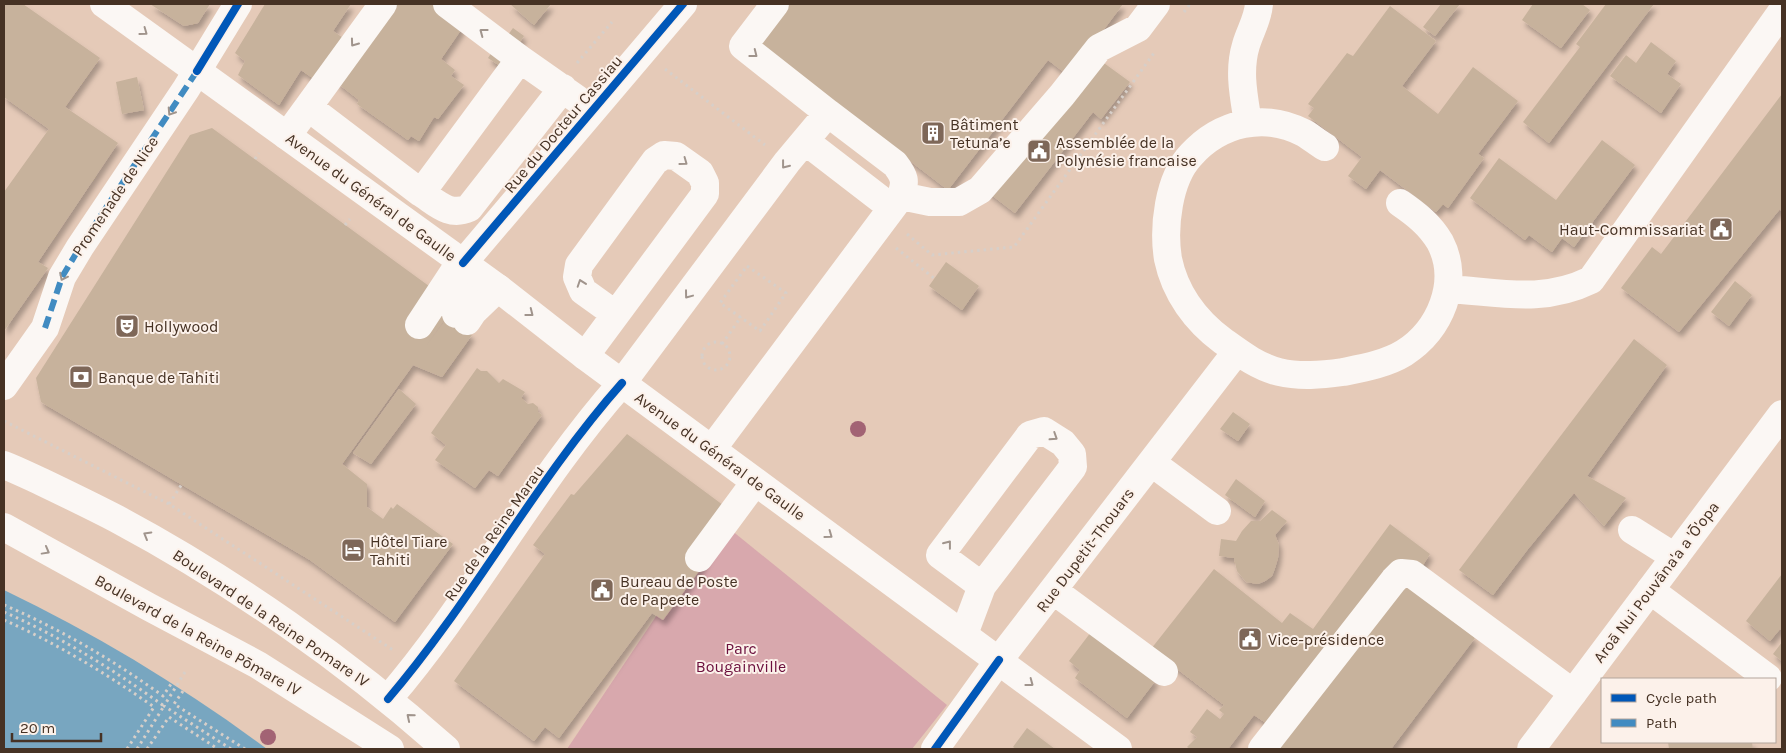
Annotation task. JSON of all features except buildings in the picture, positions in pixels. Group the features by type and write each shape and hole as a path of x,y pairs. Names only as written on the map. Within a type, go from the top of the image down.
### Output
{"main road":[{"name":"Avenue du Général de Gaulle","path":"104,4 498,288 585,356 754,482 964,634 1118,749"},
{"name":"Promenade de Nice","path":"4,386 45,328 62,277 80,247 197,71 238,4"},
{"path":"294,141 315,112 383,4"},
{"path":"447,4 592,110"},
{"name":"Rue du Docteur Cassiau","path":"419,325 462,262 683,4"},
{"path":"712,449 893,207 904,186 904,175 895,164 743,46 775,4"},
{"path":"805,141 893,207 930,202 959,202 980,190 1062,95 1099,48 1138,28 1156,4"},
{"path":"1248,123 1241,68 1246,46 1257,17 1259,4"},
{"path":"1448,289 1481,291 1504,295 1536,296 1581,285 1591,280 1782,11"},
{"path":"421,193 520,59"},
{"path":"315,112 421,193 447,210 459,213 469,208 563,88"},
{"name":"Rue de la Reine Marau","path":"388,699 417,665 598,409 622,383 787,162 828,113"},
{"path":"1326,147 1289,126 1268,122 1236,125 1214,135 1200,145 1188,158 1175,184 1166,228 1166,246 1175,282 1203,325 1237,351 1267,369 1297,375 1329,374 1379,364 1404,353 1426,335 1439,314 1448,289 1448,264 1439,242 1422,219 1400,203"},
{"path":"585,356 705,194 705,183 700,173 676,156 664,155 655,161 580,265 577,277 583,291 615,314"},
{"path":"462,262 461,318 473,312 498,288"},
{"name":"Rue Dupetit-Thouars","path":"935,749 999,660 1237,351"},
{"name":"Aroā Nui Pouvāna'a a 'Ō'opa","path":"1540,746 1573,693 1782,414"},
{"path":"964,634 974,612 982,586 1073,467 1072,454 1063,443 1044,431 1030,435 940,555 982,586"},
{"path":"1152,463 1217,511"},
{"name":"Boulevard de la Reine Pomare IV","path":"4,465 87,503 147,535 196,565 266,611 388,699 446,749"},
{"path":"699,558 754,482"},
{"name":"Boulevard de la Reine Pōmare IV","path":"4,527 258,665 390,749"},
{"path":"1632,530 1675,557"},
{"path":"1262,749 1401,573 1412,574 1573,693"},
{"path":"1054,590 1164,672"},
{"path":"1650,590 1768,678"},
{"path":"258,665 356,749"}],"path":[{"path":"1178,20 1190,4"},
{"path":"893,207 932,255 1014,247 1155,52"},
{"path":"255,160 259,153"},
{"path":"345,225 350,219"},
{"path":"747,266 786,293 760,331 740,317 720,303 747,266"},
{"path":"722,344 740,317"},
{"path":"711,342 722,344 726,345 730,352 730,360 719,371 712,370 705,366 701,352 711,342"},
{"path":"4,421 169,504 417,665"},
{"path":"169,504 182,484"},
{"path":"4,605 30,616 87,647 138,678 163,696 171,684"},
{"path":"4,612 27,622 83,653 135,685 230,749"},
{"path":"4,620 80,659 131,690 154,707 127,749"},
{"path":"137,749 185,672"},
{"path":"183,691 174,704 245,749"},
{"path":"147,749 169,717 218,749"}],"green space":[{"name":"Parc Bougainville","path":"720,521 947,705 912,749 567,749"}],"water":[{"path":"4,590 72,625 139,663 236,726 267,749 4,749"}],"marked path":[{"path":"45,328 62,277 197,71"}],"cycle path":[{"path":"197,71 238,4"},
{"path":"463,263 683,4"},
{"path":"388,699 448,622 561,460 622,383"},
{"path":"935,749 999,660"}],"place":[{"name":"Bâtiment Tetuna’e","path":"933,133"},
{"name":"Assemblée de la Polynésie francaise","path":"1039,151"},
{"name":"Haut-Commissariat","path":"1721,229"},
{"name":"Hollywood","path":"127,326"},
{"name":"Banque de Tahiti","path":"81,377"},
{"name":"Hôtel Tiare Tahiti","path":"353,550"},
{"name":"Bureau de Poste de Papeete","path":"602,590"},
{"name":"Vice-présidence","path":"1250,639"}]}
